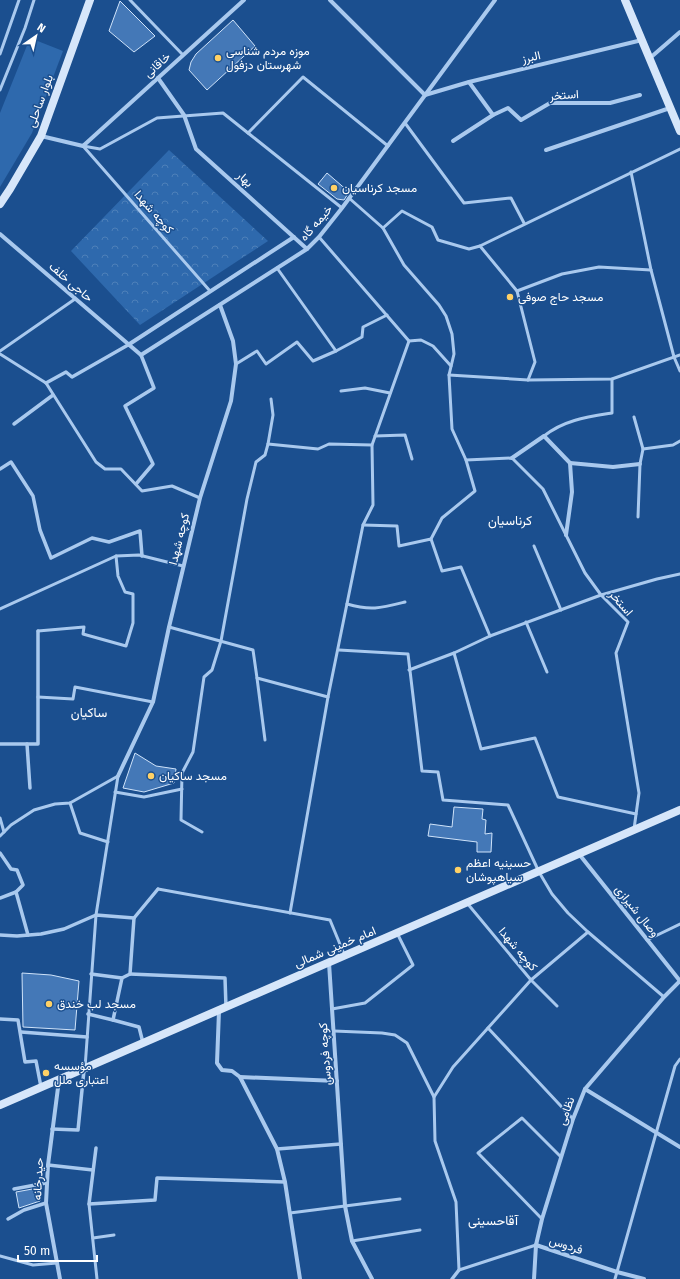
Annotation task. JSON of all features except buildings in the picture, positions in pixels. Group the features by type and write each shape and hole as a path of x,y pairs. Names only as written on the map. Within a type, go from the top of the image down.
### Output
{"main road":[{"name":"بلوار ساحلی","path":"0,204 41,136 90,0"},
{"path":"625,0 680,131"},
{"name":"امام خمینی شمالی","path":"0,1105 634,831 679,810"}],"street":[{"name":"خاقانی","path":"83,146 244,0"},
{"path":"330,0 425,95"},
{"name":"خیمه گاه","path":"141,355 307,249 319,238 495,0"},
{"path":"649,58 680,32"},
{"name":"البرز","path":"425,95 469,82 642,40"},
{"name":"بهار","path":"158,78 184,115 196,149 307,249"},
{"path":"453,141 493,115 469,82"},
{"name":"استخر","path":"493,115 508,108 521,120 550,104 610,103 640,94"},
{"path":"546,150 670,108"},
{"path":"41,136 83,146"},
{"name":"حاجی خلف","path":"0,234 128,345"},
{"path":"46,383 66,372 72,377 128,345 294,237"},
{"name":"کوچه شهدا","path":"118,776 153,702 169,626 200,498 231,401 236,364 233,341 220,305"},
{"path":"128,345 141,355 154,388 125,406 153,464 136,484"},
{"path":"14,424 53,395"},
{"path":"512,458 544,436 570,463 572,492 566,535"},
{"path":"0,469 11,462 33,496 40,530 51,558 92,538 109,542 140,531 142,556"},
{"path":"570,463 612,467 640,464"},
{"path":"0,744 38,744 38,631"},
{"path":"27,744 30,788"},
{"path":"0,853 11,869 17,870 23,885 16,892 0,898"},
{"name":"وصال شیرازی","path":"579,854 680,981"},
{"path":"130,974 134,918 158,889"},
{"path":"16,892 28,935"},
{"path":"0,935 41,934 64,929 96,915 134,918"},
{"name":"کوچه فردوس","path":"329,963 345,1206 352,1241 372,1279"},
{"path":"91,974 122,978 130,974 226,978 217,1063 222,1070 232,1071 240,1077 277,1149 285,1182 300,1279"},
{"path":"113,1020 122,978"},
{"name":"نظامی","path":"534,1279 536,1245 542,1219 573,1119 585,1089 664,997 680,981"},
{"path":"88,1014 139,1027 143,1043"},
{"path":"0,1019 18,1020 25,1062 36,1061 41,1088"},
{"path":"21,1032 87,1037"},
{"path":"52,1129 78,1130 84,1069"},
{"path":"240,1077 337,1081"},
{"name":"حیدرخانه","path":"59,1080 46,1183 46,1204 60,1279"},
{"path":"585,1089 680,1147"},
{"path":"277,1149 341,1144"},
{"path":"96,1148 89,1204 155,1200 156,1178 285,1182"},
{"path":"48,1166 93,1170"},
{"path":"14,1189 46,1183"},
{"path":"8,1219 24,1210 46,1204"},
{"name":"فردوس","path":"536,1245 617,1272 644,1279"},
{"path":"452,1279 459,1270"}],"lane":[{"path":"0,54 19,0"},
{"path":"0,90 23,35 34,0"},
{"path":"130,0 183,55"},
{"path":"248,133 303,77 388,146"},
{"path":"83,146 100,149 157,118 223,113 342,208"},
{"path":"405,123 464,203 511,198 524,223"},
{"name":"کوچه شهدا","path":"83,146 210,291"},
{"path":"383,228 402,212 432,227 438,240 469,249 480,246 524,223 680,149"},
{"path":"631,172 651,270 674,357 680,371"},
{"path":"349,198 383,228 404,264 439,305 446,316 452,334 454,354 449,375 452,429 466,460 475,491 442,518 431,539 442,571 461,567 490,636"},
{"path":"319,238 409,341"},
{"path":"480,246 518,291 535,362 528,380"},
{"path":"518,291 562,274 599,267 651,270"},
{"path":"277,268 336,351"},
{"path":"75,299 0,353 46,383 96,462 105,469 121,469 142,491 172,486 200,498"},
{"path":"236,364 258,351 266,364 298,342 313,361 362,337 363,327 387,315"},
{"path":"409,341 422,340 433,346 451,366"},
{"path":"290,913 328,697 339,650 363,525 373,505 372,445 409,341"},
{"path":"449,375 528,380 612,379 680,355"},
{"path":"544,436 563,424 578,419 612,414 612,379"},
{"path":"341,391 365,388 390,393"},
{"path":"202,832 181,820 182,773 193,752 204,677 212,670 221,641 247,500 256,462 266,455 272,415 271,399"},
{"path":"634,417 643,450 640,464 638,517"},
{"path":"375,436 405,435 412,459"},
{"path":"643,450 673,445 680,441"},
{"path":"268,444 318,449 329,444 372,445"},
{"path":"466,460 512,458"},
{"name":"استخر","path":"512,458 542,489 585,573 601,595 628,622 616,653 639,793 634,831"},
{"path":"363,525 397,526 399,546 431,539"},
{"path":"534,546 561,610"},
{"path":"38,631 84,627 83,634 126,646 133,623 133,594 125,592 118,576 116,556"},
{"path":"0,609 116,556 142,556 183,566"},
{"path":"409,670 454,653 490,636 601,595 680,574"},
{"path":"348,604 363,608 383,608 405,602"},
{"path":"526,622 547,672"},
{"path":"169,626 253,650 265,740"},
{"path":"339,650 408,654 422,771 438,772 443,800 508,806 539,872 552,894 568,913 588,932 664,997"},
{"path":"454,653 481,750 535,738 558,797 636,814"},
{"path":"257,678 328,697"},
{"path":"38,696 73,699 75,687 153,702"},
{"path":"84,1069 96,915 118,776"},
{"path":"0,836 11,825 34,810 55,804 70,803 118,776"},
{"path":"116,792 144,797 182,789"},
{"path":"70,803 80,833 108,842"},
{"path":"0,818 4,832"},
{"path":"158,889 330,920 344,956"},
{"name":"کوچه شهدا","path":"467,903 531,980 557,1006"},
{"path":"647,940 680,924"},
{"path":"434,1097 453,1067 531,980 588,932"},
{"path":"332,1009 365,1002 413,965 397,933"},
{"path":"488,1028 573,1119"},
{"path":"334,1031 395,1035 407,1043 434,1097 435,1141 456,1202 459,1270"},
{"path":"615,1279 675,1066 680,1059"},
{"path":"542,1219 478,1153 522,1118 561,1157"},
{"path":"290,1213 400,1199"},
{"path":"89,1204 97,1279"},
{"path":"352,1241 420,1230"},
{"path":"93,1238 114,1236"},
{"name":"فردوس","path":"459,1270 536,1245"},
{"path":"0,1256 33,1265 57,1263"}],"green space":[{"path":"30,38 63,51 32,133 0,187 0,113"},
{"path":"169,150 268,241 140,325 71,251"}],"place":[{"name":"موزه مردم شناسی شهرستان دزفول","path":"218,58"},
{"name":"مسجد کرناسیان","path":"334,188"},
{"name":"مسجد حاج صوفی","path":"510,297"},
{"name":"مسجد ساکیان","path":"151,776"},
{"name":"حسینیه اعظم سیاهپوشان","path":"458,870"},
{"name":"مسجد لب خندق","path":"49,1004"},
{"name":"مؤسسه اعتباری ملل","path":"46,1073"}],"district":[{"name":"کرناسیان","path":"510,520"},
{"name":"ساکیان","path":"89,712"},
{"name":"آقاحسینی","path":"493,1220"}]}
